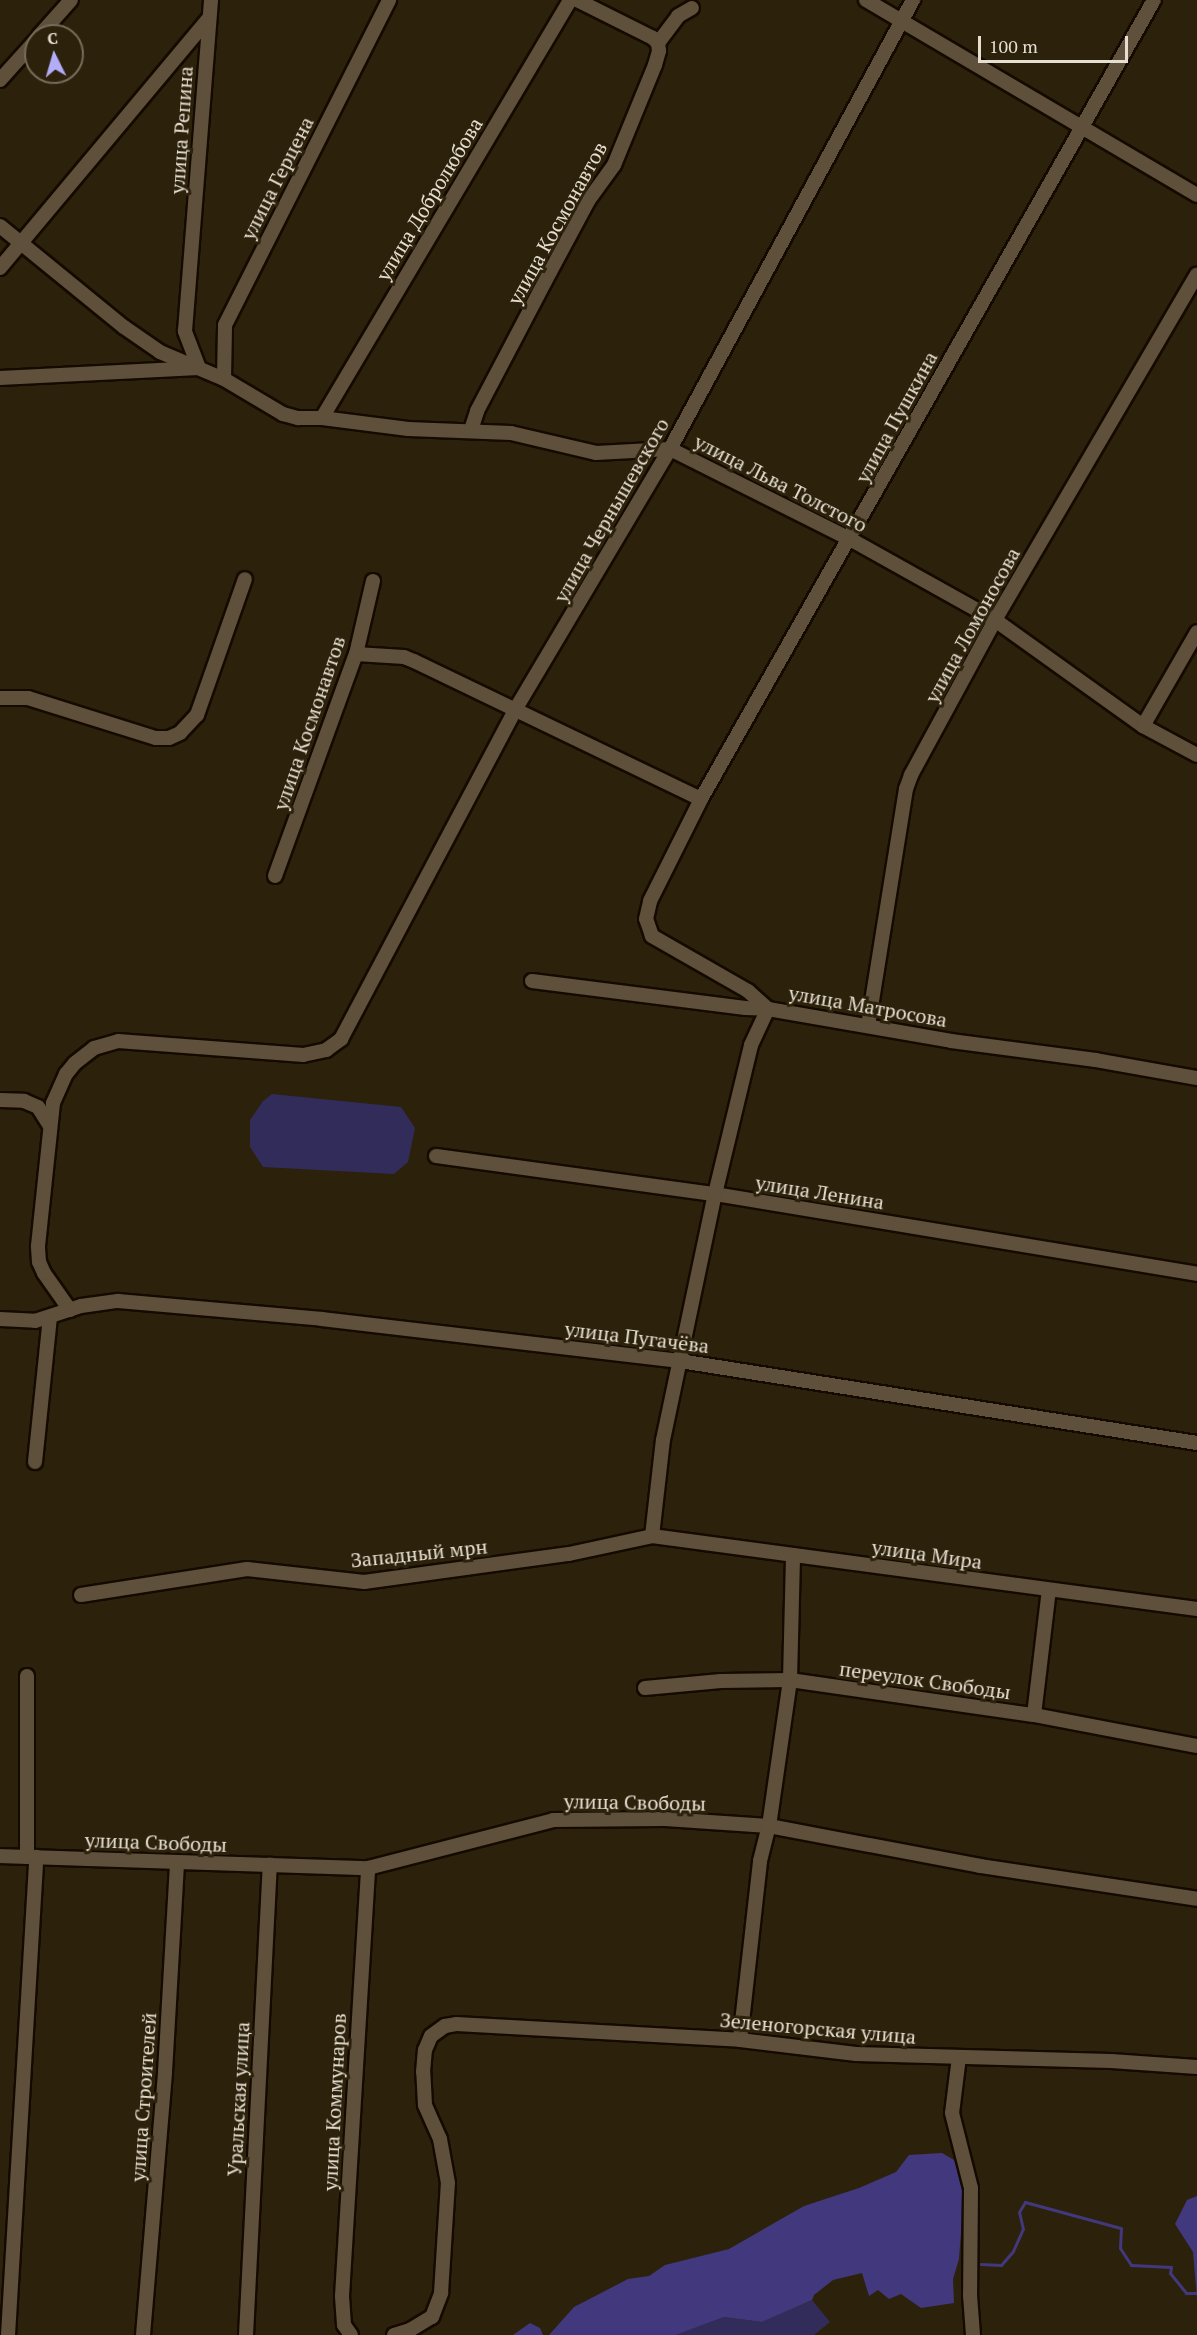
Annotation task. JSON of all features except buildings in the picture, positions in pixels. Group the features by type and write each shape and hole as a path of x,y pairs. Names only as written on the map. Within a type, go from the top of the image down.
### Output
{"street":[{"path":"50,24 71,0"},
{"path":"209,18 211,0"},
{"name":"улица Герцена","path":"224,379 225,325 389,0"},
{"name":"улица Добролюбова","path":"322,418 570,0"},
{"path":"577,0 653,38 658,43"},
{"path":"866,0 1197,195"},
{"name":"улица Чернышевского","path":"50,1126 54,1103 66,1074 85,1054 106,1044 118,1041 303,1055 326,1050 341,1039 515,710 670,449 912,0"},
{"name":"улица Пушкина","path":"768,1009 748,991 652,936 646,920 650,901 701,800 1154,0"},
{"name":"улица Космонавтов","path":"471,430 477,411 588,201 614,165 655,65 659,51 658,43 678,16 692,8"},
{"name":"улица Репина","path":"0,268 209,18"},
{"name":"улица Репина","path":"199,368 185,331 209,18"},
{"path":"0,80 24,53"},
{"name":"улица Льва Толстого","path":"0,226 124,327 160,352 224,379 283,414 298,418 322,418 408,429 511,432 596,453 670,449 850,539 995,620 1143,726 1197,755"},
{"name":"улица Ломоносова","path":"868,1026 906,789 995,620 1197,275"},
{"path":"0,378 199,368"},
{"path":"0,698 28,698 156,738 169,738 180,733 197,715 245,579"},
{"name":"улица Космонавтов","path":"275,876 356,654 374,581"},
{"path":"1143,726 1197,632"},
{"path":"356,654 404,657 414,660 701,800"},
{"name":"улица Матросова","path":"532,981 768,1009 951,1041 1096,1060 1197,1078"},
{"path":"652,1536 663,1440 715,1194 751,1045 768,1009"},
{"path":"0,1101 24,1101 38,1107 50,1126 38,1246 39,1262 51,1285 70,1310"},
{"name":"улица Ленина","path":"436,1156 715,1194 1197,1274"},
{"name":"улица Пугачёва","path":"0,1319 34,1321 100,1301 118,1300 322,1319 680,1361 1197,1443"},
{"path":"35,1462 50,1318"},
{"name":"улица Мира","path":"652,1536 1197,1610"},
{"name":"Западный мрн","path":"81,1595 247,1569 364,1582 569,1554 652,1536"},
{"path":"740,2040 754,1906 790,1680 793,1556"},
{"path":"1034,1715 1049,1590"},
{"path":"8,2335 31,1857 27,1676"},
{"name":"переулок Свободы","path":"645,1688 721,1681 790,1680 1034,1715 1197,1746"},
{"name":"улица Свободы","path":"0,1856 368,1868 553,1820 664,1819 768,1826 980,1866 1197,1899"},
{"name":"улица Строителей","path":"143,2335 165,2072 177,1862"},
{"name":"Уральская улица","path":"246,2335 270,1865"},
{"name":"улица Коммунаров","path":"351,2335 344,2325 342,2296 368,1868"},
{"name":"Зеленогорская улица","path":"394,2335 410,2330 432,2317 441,2293 448,2183 440,2139 425,2105 423,2072 425,2050 431,2036 438,2030 456,2024 740,2040 856,2054 1111,2061 1197,2067"},
{"path":"960,2057 952,2113 971,2188 970,2295 973,2335"}],"shaded area":[{"path":"272,1094 401,1107 415,1128 408,1162 394,1174 263,1167 250,1147 250,1120 263,1101"},
{"path":"942,2153 961,2164 965,2180 959,2259 953,2279 954,2303 921,2308 901,2294 889,2299 878,2290 869,2296 862,2273 833,2280 814,2295 812,2300 762,2322 724,2317 676,2335 549,2335 574,2307 628,2279 649,2276 665,2265 729,2249 804,2206 859,2188 896,2172 909,2155"},
{"path":"1197,2196 1197,2299 1193,2252 1175,2224 1187,2200"},
{"path":"812,2300 830,2322 814,2335 676,2335 724,2317 762,2322"},
{"path":"530,2323 540,2328 543,2335 513,2335"}],"waterway":[{"path":"981,2264 1001,2265 1013,2251 1023,2229 1019,2212 1025,2202 1121,2228 1120,2248 1131,2265 1171,2267 1170,2273 1186,2293 1197,2293"}]}
